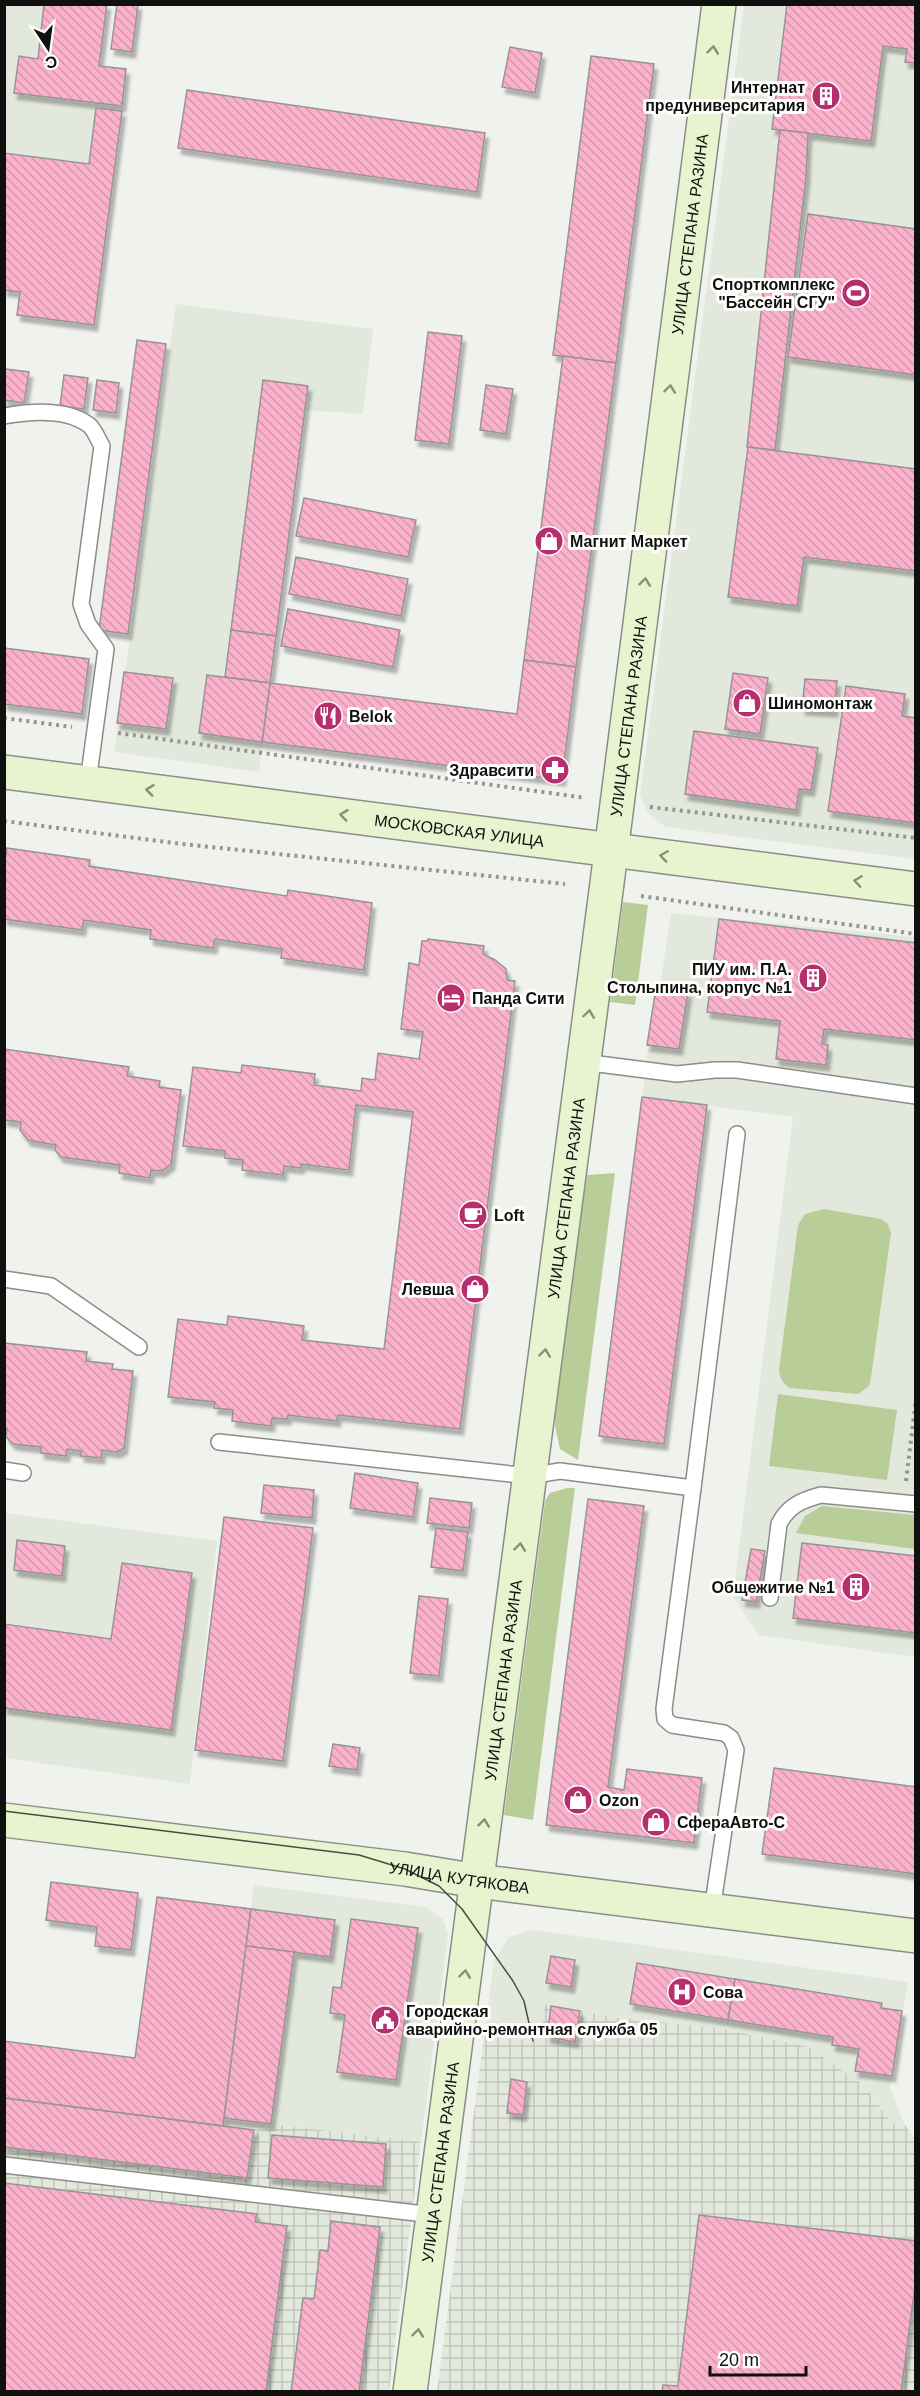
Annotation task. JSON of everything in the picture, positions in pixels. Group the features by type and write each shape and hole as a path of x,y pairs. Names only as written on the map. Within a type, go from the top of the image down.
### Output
{"street":[{"name":"УЛИЦА СТЕПАНА РАЗИНА","path":"410,2391 719,4"},
{"name":"МОСКОВСКАЯ УЛИЦА","path":"4,772 915,889"},
{"name":"УЛИЦА КУТЯКОВА","path":"4,1820 405,1869 477,1881 915,1936"}],"lane":[{"path":"4,416 31,411 70,416 91,426 102,446 81,604 88,624 106,649 88,782"},
{"path":"583,1062 676,1074 737,1070 915,1096"},
{"path":"712,1910 736,1750 731,1738 724,1733 672,1725 665,1719 664,1709 737,1134"},
{"path":"4,1280 51,1286 139,1347"},
{"path":"219,1442 529,1476 560,1471 693,1488"},
{"path":"4,1470 22,1473"},
{"path":"770,1598 779,1524 784,1514 793,1506 821,1495 909,1503"},
{"path":"4,2166 434,2216"}],"path":[{"path":"4,718 571,797 616,801 667,810 915,838"},
{"path":"4,821 182,844 565,884"},
{"path":"641,897 915,934"},
{"path":"909,1503 915,1399"}],"shaded area":[{"path":"5,5 107,5 99,66 126,69 94,325 17,315 20,292 5,290"},
{"path":"744,5 915,5 915,859 665,827 647,811 640,795"},
{"path":"176,304 373,329 363,414 305,410 259,772 114,752"},
{"path":"671,913 915,937 915,1657 759,1635 733,1597 793,1117 642,1097 656,988 660,988"},
{"path":"5,1513 217,1541 190,1784 5,1758"},
{"path":"254,1885 425,1907 443,1919 448,1936 421,2142 272,2124 271,2129 223,2126"},
{"path":"533,1930 908,1982 890,2088 903,2121 892,2125 865,2086 620,2018 545,2004 542,2042 484,2036 494,1961 509,1937"},
{"path":"544,2004 620,2018 718,2028 808,2047 865,2086 892,2124 903,2121 915,2140 915,2391 437,2392 484,2036 541,2042"},
{"path":"5,2098 254,2130 271,2129 271,2124 421,2142 389,2391 5,2392"}],"green space":[{"path":"623,902 648,905 635,1005 610,1002"},
{"path":"615,1173 578,1460 560,1449 555,1426 555,1401 587,1175"},
{"path":"824,1209 881,1219 888,1224 891,1233 871,1378 869,1386 858,1394 790,1388 784,1383 779,1373 798,1225 805,1214"},
{"path":"778,1394 897,1410 887,1480 769,1466"},
{"path":"575,1488 533,1820 504,1815 545,1501 550,1493"},
{"path":"822,1506 915,1515 915,1549 796,1533 805,1516"}],"building":[{"path":"44,4 107,4 99,66 126,69 122,106 14,93 19,56 38,59"},
{"path":"117,4 138,4 132,52 111,49"},
{"name":"Интернат предуниверситария","path":"787,4 916,4 916,63 905,62 907,49 883,46 871,141 772,129"},
{"path":"510,47 542,53 535,93 502,87"},
{"path":"591,56 654,64 616,363 553,355"},
{"path":"187,90 485,133 477,192 178,148"},
{"path":"96,108 122,111 94,325 17,315 20,292 4,290 4,153 89,164"},
{"path":"780,130 808,133 806,177 775,450 747,447"},
{"name":"Спорткомплекс \"Бассейн СГУ\"","path":"808,214 916,229 916,375 788,357"},
{"path":"428,332 462,336 449,444 415,440"},
{"path":"137,340 166,344 128,634 99,630"},
{"path":"563,356 616,363 576,667 524,660"},
{"path":"5,369 29,372 24,403 4,400"},
{"path":"64,375 88,378 84,409 60,406"},
{"path":"97,380 119,383 116,413 93,410"},
{"path":"263,380 308,386 276,636 231,630"},
{"path":"486,385 513,389 506,434 480,430"},
{"path":"748,447 916,469 916,571 804,557 797,606 728,597"},
{"path":"304,498 416,520 408,557 296,536"},
{"path":"296,557 408,579 401,616 289,594"},
{"path":"288,609 400,630 393,667 281,646"},
{"path":"231,630 276,636 270,683 225,677"},
{"path":"4,648 89,659 82,714 4,704"},
{"path":"524,660 576,667 562,780 262,742 270,683 517,714"},
{"path":"124,672 173,678 166,729 117,723"},
{"name":"Шиномонтаж","path":"733,673 768,678 760,734 725,729"},
{"path":"207,675 270,683 262,742 199,733"},
{"path":"805,679 837,681 834,711 802,709"},
{"path":"846,686 905,694 902,716 916,718 916,823 828,811"},
{"path":"694,731 818,748 811,790 799,789 796,810 685,794"},
{"path":"7,848 90,860 89,866 287,896 288,890 372,903 364,970 281,958 282,949 215,939 213,948 150,939 151,930 84,920 82,930 4,919 4,868"},
{"name":"ПИУ им. П.А. Столыпина, корпус №1","path":"719,919 916,943 916,1040 824,1029 822,1044 828,1045 826,1065 776,1059 780,1021 707,1012"},
{"path":"428,939 484,946 483,954 506,969 507,980 515,981 460,1429 338,1415 337,1421 288,1415 287,1419 272,1418 271,1426 232,1421 233,1410 214,1408 215,1402 168,1397 178,1319 227,1325 228,1316 304,1326 302,1340 384,1349 413,1112 356,1105 349,1170 301,1164 301,1168 284,1166 283,1175 242,1170 243,1160 225,1158 225,1151 183,1146 193,1067 241,1073 242,1065 315,1074 314,1085 361,1091 362,1078 375,1080 378,1053 419,1059 423,1032 401,1029 409,963 419,965 422,941"},
{"path":"656,988 688,992 679,1049 647,1045"},
{"path":"4,1049 129,1067 127,1076 160,1081 159,1087 181,1090 171,1164 162,1171 151,1170 150,1178 119,1173 120,1165 61,1157 55,1150 56,1145 28,1140 20,1130 21,1122 4,1120"},
{"path":"642,1097 707,1105 664,1444 599,1436"},
{"path":"4,1343 87,1352 86,1361 113,1364 112,1369 133,1371 124,1448 117,1452 102,1450 101,1458 81,1456 81,1451 67,1449 66,1456 41,1453 41,1447 13,1444 6,1437 7,1428 4,1427"},
{"path":"355,1473 418,1483 413,1517 350,1508"},
{"path":"264,1485 314,1490 312,1518 261,1513"},
{"path":"430,1498 472,1503 469,1528 427,1523"},
{"path":"588,1499 644,1506 608,1787 624,1790 627,1769 702,1778 694,1843 546,1825"},
{"path":"224,1517 313,1528 283,1761 195,1750"},
{"path":"436,1528 468,1532 463,1571 431,1567"},
{"path":"17,1540 65,1546 62,1576 14,1570"},
{"name":"Общежитие №1","path":"802,1543 916,1556 916,1633 793,1618"},
{"path":"751,1549 765,1551 756,1602 742,1600"},
{"path":"122,1563 192,1573 171,1730 4,1708 4,1624 111,1639"},
{"path":"419,1596 448,1599 439,1676 410,1673"},
{"path":"333,1744 360,1748 357,1770 329,1766"},
{"path":"774,1768 916,1787 916,1874 762,1854"},
{"path":"51,1882 138,1893 131,1950 95,1946 97,1927 46,1920"},
{"path":"157,1897 251,1909 223,2126 4,2098 4,2041 135,2058"},
{"path":"251,1909 335,1920 330,1957 246,1946"},
{"path":"351,1919 418,1928 396,2080 337,2072 345,2015 330,2013 333,1987 341,1988"},
{"path":"246,1946 294,1952 271,2124 224,2118"},
{"path":"551,1956 575,1960 571,1987 546,1983"},
{"name":"Сова","path":"637,1963 735,1979 728,2020 630,2004"},
{"name":"Сова","path":"735,1979 882,2003 881,2008 902,2011 892,2076 855,2071 859,2049 832,2045 833,2037 728,2020"},
{"path":"551,2006 580,2011 575,2042 547,2037"},
{"path":"511,2079 527,2082 523,2115 507,2113"},
{"path":"4,2098 254,2130 247,2178 4,2147"},
{"path":"272,2135 386,2144 383,2187 268,2178"},
{"path":"4,2183 257,2214 255,2222 287,2226 266,2392 4,2392"},
{"path":"699,2215 916,2241 916,2279 901,2392 662,2392 663,2385 678,2386"},
{"path":"331,2221 380,2227 359,2392 291,2392 303,2298 314,2299 320,2250 328,2251"}],"tram line":[{"path":"4,1811 359,1855 405,1869 439,1886 462,1909 513,1981 524,2001 533,2041"}],"place":[{"name":"Интернат предуниверситария","path":"826,96"},
{"name":"Спорткомплекс \"Бассейн СГУ\"","path":"856,293"},
{"name":"Магнит Маркет","path":"549,541"},
{"name":"Шиномонтаж","path":"747,703"},
{"name":"Belok","path":"328,716"},
{"name":"Здравсити","path":"555,770"},
{"name":"ПИУ им. П.А. Столыпина, корпус №1","path":"813,978"},
{"name":"Панда Сити","path":"451,998"},
{"name":"Loft","path":"473,1215"},
{"name":"Левша","path":"475,1289"},
{"name":"Общежитие №1","path":"856,1587"},
{"name":"Ozon","path":"578,1800"},
{"name":"СфераАвто-С","path":"656,1822"},
{"name":"Сова","path":"682,1992"},
{"name":"Городская аварийно-ремонтная служба 05","path":"385,2020"}]}
